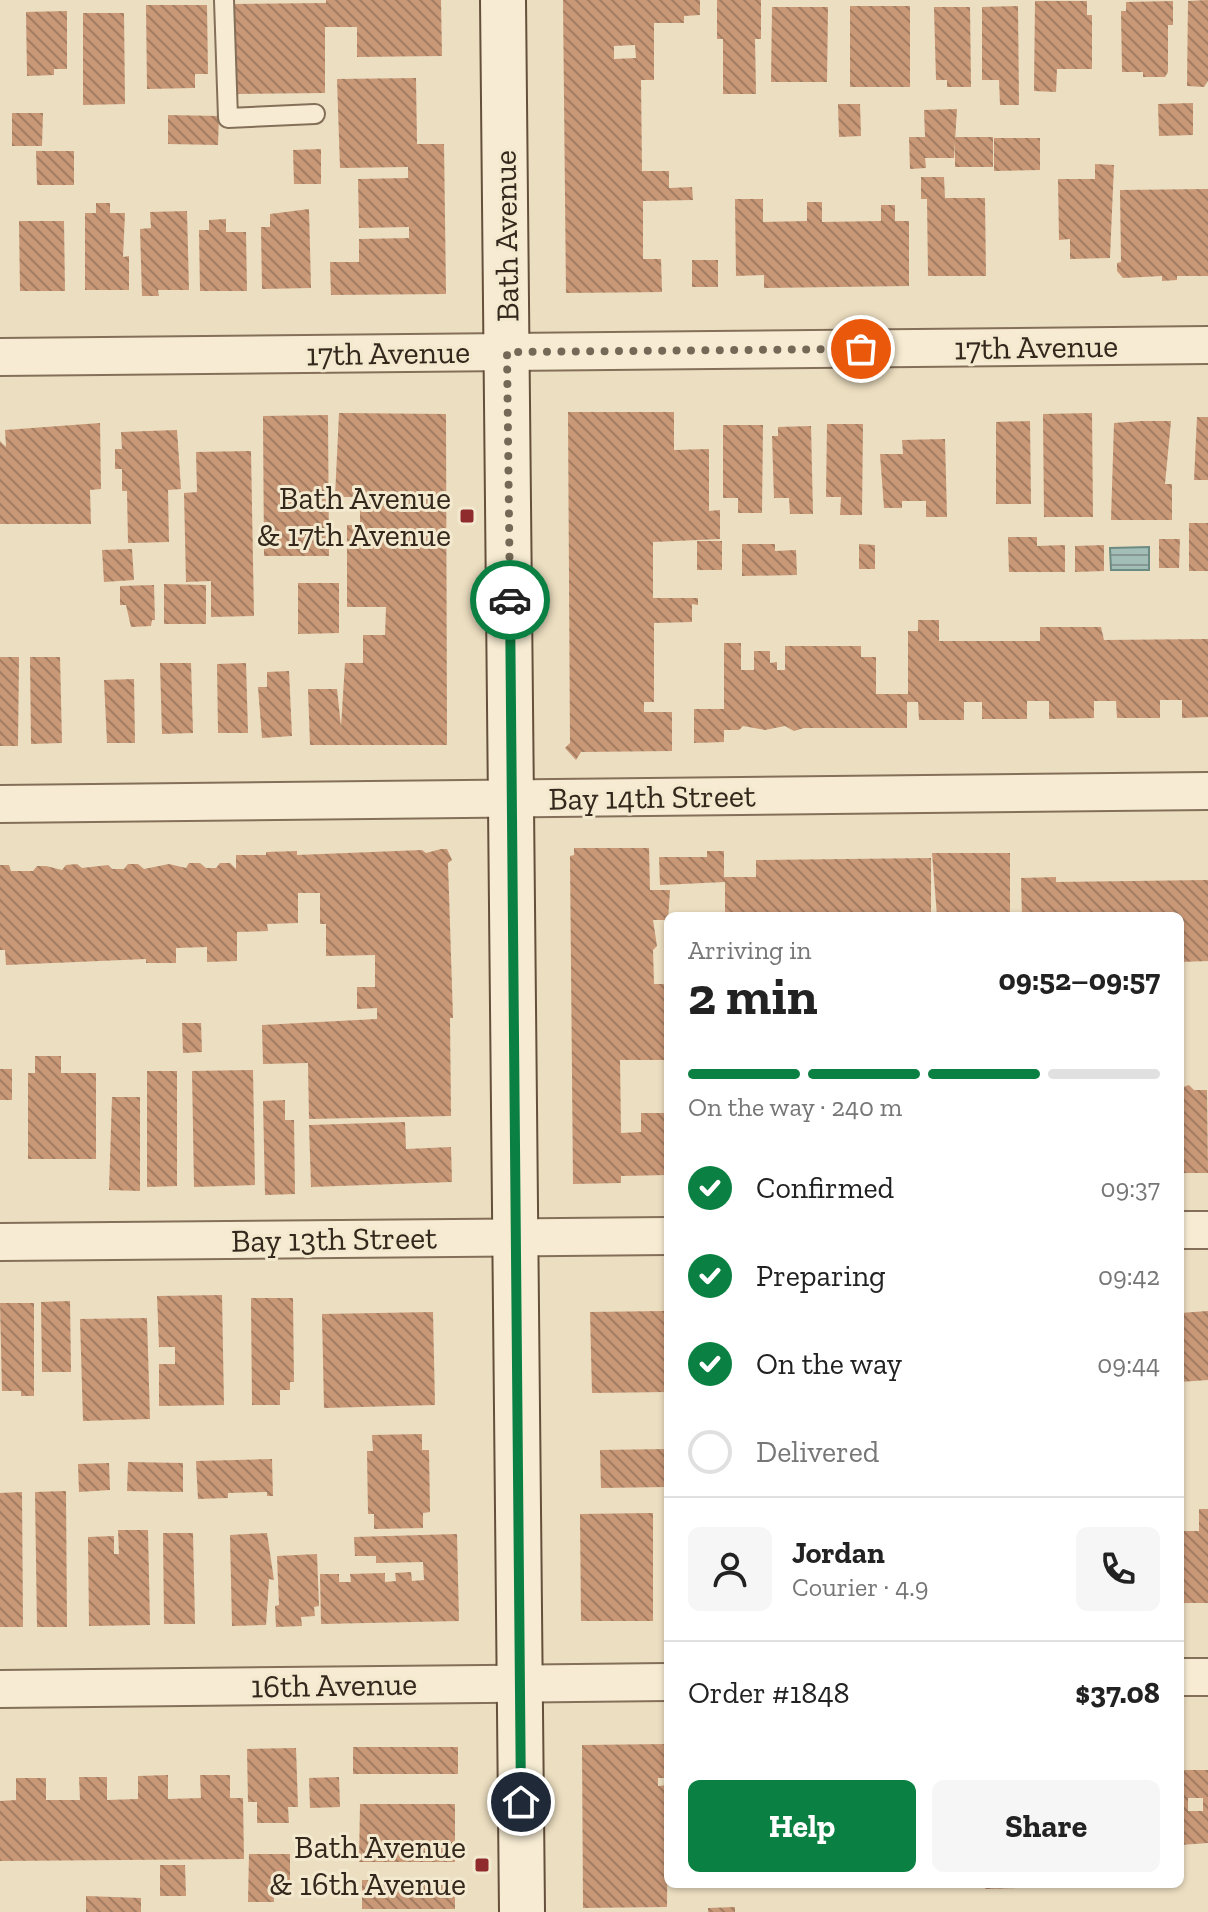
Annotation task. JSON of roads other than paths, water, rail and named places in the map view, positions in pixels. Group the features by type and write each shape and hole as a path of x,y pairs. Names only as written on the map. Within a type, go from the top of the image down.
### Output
{"street":[{"name":"Bath Avenue","path":"503,0 522,1912"},
{"name":"17th Avenue","path":"0,357 1208,345"},
{"name":"Bay 14th Street","path":"0,804 1208,791"},
{"path":"1184,1230 1208,1230"},
{"name":"Bay 13th Street","path":"0,1242 664,1236"},
{"path":"1184,1677 1208,1677"},
{"name":"16th Avenue","path":"0,1689 664,1682"}],"lane":[{"path":"224,0 228,118 315,114"}],"water":[{"path":"1149,547 1149,570 1111,570 1110,548"}],"place":[{"name":"Bath Avenue & 17th Avenue","path":"467,516"},
{"name":"Bath Avenue & 16th Avenue","path":"482,1865"}]}
